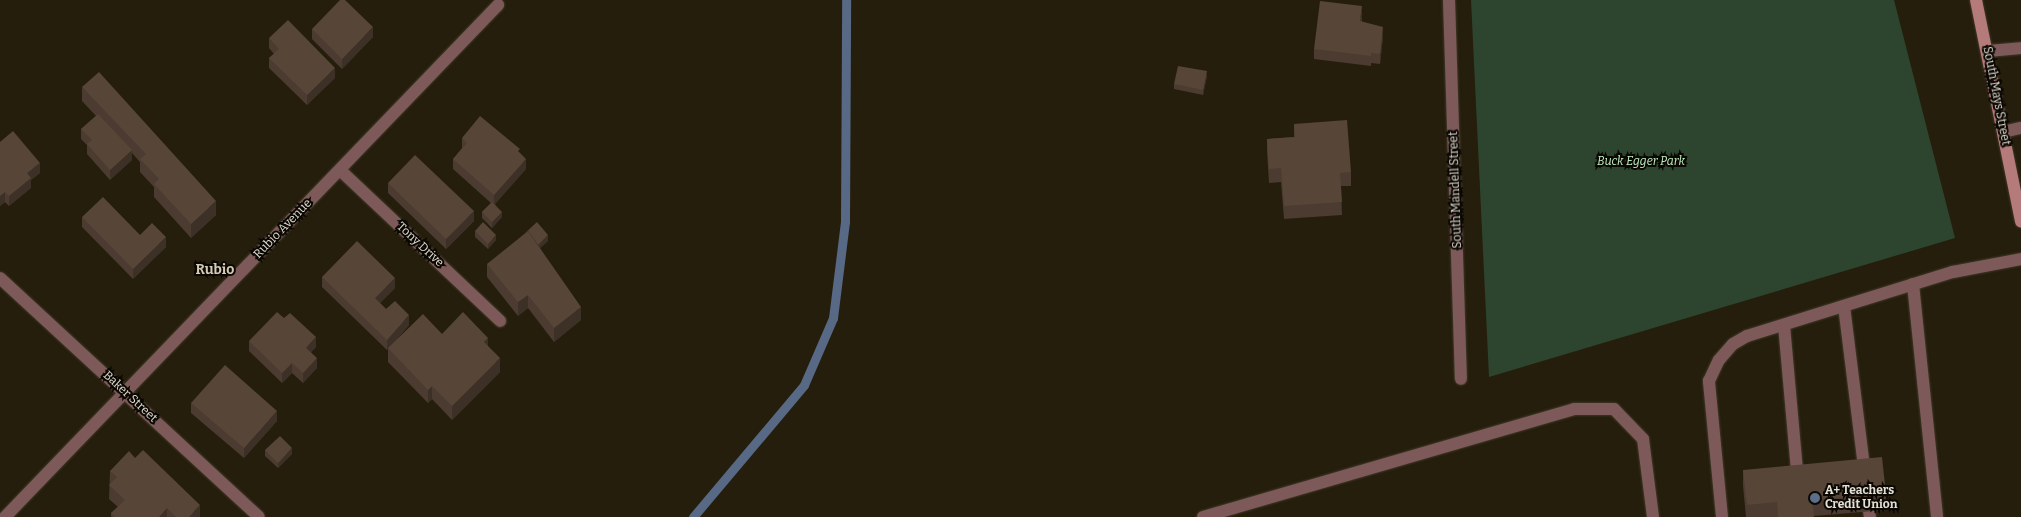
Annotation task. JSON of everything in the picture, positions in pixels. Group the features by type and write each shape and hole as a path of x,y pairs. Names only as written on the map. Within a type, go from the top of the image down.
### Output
{"main road":[{"name":"South Mays Street","path":"1976,0 1988,51 2021,221"}],"street":[{"name":"South Mandell Street","path":"1449,0 1461,379"},
{"name":"Rubio Avenue","path":"5,517 498,6"},
{"path":"1988,51 2021,48"},
{"path":"2003,132 2021,128"},
{"name":"Tony Drive","path":"340,170 500,321"},
{"path":"1722,517 1709,381 1719,360 1733,344 1784,324 1953,272 2021,259"},
{"name":"Baker Street","path":"0,278 260,517"},
{"path":"1913,284 1937,517"},
{"path":"1844,306 1865,475"},
{"path":"1784,324 1798,481"},
{"path":"1203,517 1574,408 1614,410 1643,439 1653,517"}],"green space":[{"name":"Buck Egger Park","path":"1471,0 1894,0 1955,238 1489,377"}],"building":[{"path":"340,0 345,0 373,27 342,59 312,29"},
{"path":"1320,1 1362,6 1360,21 1383,27 1380,54 1371,53 1371,56 1314,49"},
{"path":"288,20 335,68 307,95 269,58 279,49 269,38"},
{"path":"1178,66 1207,71 1203,90 1174,84"},
{"path":"99,72 216,201 191,224 154,184 159,179 140,159 146,154 82,87"},
{"path":"98,114 132,150 110,170 87,144 92,140 81,129"},
{"path":"480,116 520,149 518,151 526,159 494,195 453,159 467,143 462,138"},
{"path":"1347,120 1351,172 1340,173 1342,202 1284,206 1281,168 1269,169 1267,139 1295,137 1294,124"},
{"path":"13,131 40,163 27,173 31,178 9,196 5,192 0,196 0,142"},
{"path":"415,155 474,211 446,239 388,183"},
{"path":"103,197 140,235 152,223 166,237 133,269 82,217"},
{"path":"492,202 502,212 492,222 482,212"},
{"path":"483,222 496,235 488,244 475,231"},
{"path":"537,222 548,235 538,245 528,231 524,234"},
{"path":"528,231 581,307 554,328 528,295 518,302 487,264"},
{"path":"357,241 395,278 375,298 386,309 395,301 409,315 387,340 322,277"},
{"path":"277,312 284,318 290,313 316,337 306,348 317,358 303,373 292,363 282,373 249,341"},
{"path":"463,312 488,338 484,342 500,358 452,406 432,386 428,390 388,348 423,314 442,334"},
{"path":"225,365 277,411 244,448 191,403"},
{"path":"280,436 292,448 278,463 265,450"},
{"path":"143,450 200,505 189,517 176,517 167,508 159,517 115,517 111,513 125,500 109,485 117,477 110,471 129,451 135,458"},
{"path":"1882,457 1886,494 1812,500 1814,517 1778,517 1777,502 1747,505 1743,470"}],"waterway":[{"path":"693,517 804,385 833,318 845,222 846,0"}],"place":[{"name":"A+ Teachers Credit Union","path":"1815,498"}],"district":[{"name":"Rubio","path":"215,270"}]}
